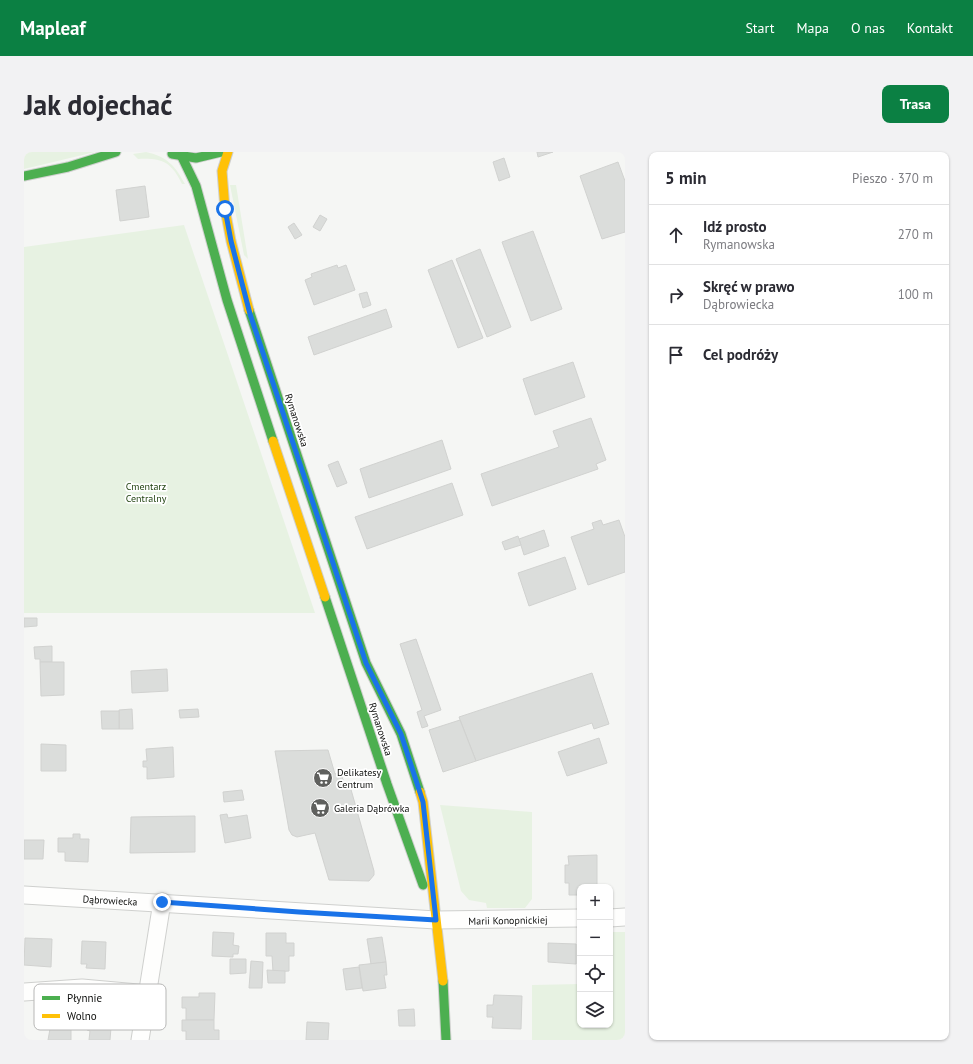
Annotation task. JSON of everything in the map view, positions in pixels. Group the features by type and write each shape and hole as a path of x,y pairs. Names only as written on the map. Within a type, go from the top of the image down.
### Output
{"main road":[{"path":"24,176 68,167 116,152"},
{"path":"169,152 182,157 195,159 214,156 221,152"},
{"name":"Rymanowska","path":"228,152 223,163 222,181 231,241 239,276 366,663 401,734 423,802 446,1004 446,1040"},
{"name":"Rymanowska","path":"182,157 196,186 227,300 387,784 436,920"}],"street":[{"name":"Dąbrowiecka","path":"24,895 162,902 436,920"},
{"path":"150,984 162,902"},
{"path":"613,918 625,917"},
{"name":"Marii Konopnickiej","path":"436,920 577,918"},
{"path":"24,992 34,991"},
{"path":"140,1040 142,1030"}],"green space":[{"path":"24,152 95,152 24,169"},
{"path":"146,152 154,154 170,163 178,172 185,184 182,184 174,170 164,162 153,159 138,159 133,154"},
{"path":"230,185 236,185 248,259 244,255"},
{"name":"Cmentarz Centralny","path":"184,225 315,613 24,613 24,247"},
{"path":"440,805 532,812 532,899 525,908 487,908 486,903 469,900 461,891"},
{"path":"613,932 625,932 625,1040 532,1040 532,985 577,984 577,1028 613,1028"}],"building":[{"path":"537,152 553,152 538,157"},
{"path":"504,158 510,177 499,181 493,162"},
{"path":"618,162 625,181 625,232 602,239 580,176"},
{"path":"145,186 149,217 120,221 116,190"},
{"path":"320,215 327,219 320,231 313,227"},
{"path":"294,223 302,235 295,239 288,227"},
{"path":"533,231 562,309 531,321 502,242"},
{"path":"480,249 511,327 487,337 456,259"},
{"path":"452,260 483,338 458,348 428,270"},
{"path":"337,265 338,268 346,265 355,290 314,305 305,280 312,277 311,274"},
{"path":"367,292 371,305 363,308 359,294"},
{"path":"386,309 392,327 314,355 308,337"},
{"path":"573,362 585,397 535,415 523,379"},
{"path":"591,418 606,460 596,464 598,469 492,506 481,474 559,447 553,431"},
{"path":"442,440 451,469 369,498 360,469"},
{"path":"338,461 347,483 337,487 328,465"},
{"path":"452,483 463,515 367,549 355,517"},
{"path":"601,520 603,525 619,520 625,537 625,572 588,585 571,537 594,529 592,523"},
{"path":"544,530 549,546 524,555 519,539"},
{"path":"518,536 521,545 505,550 502,542"},
{"path":"565,557 576,589 529,606 518,573"},
{"path":"24,618 37,618 37,626 24,627"},
{"path":"416,639 441,710 424,716 428,726 422,728 417,712 422,710 400,644"},
{"path":"52,646 52,662 40,662 40,659 35,659 34,647"},
{"path":"40,662 64,662 64,695 41,696"},
{"path":"167,669 168,691 132,693 131,671"},
{"path":"592,673 609,724 594,729 592,723 476,761 459,717"},
{"path":"132,709 133,729 119,729 119,710"},
{"path":"198,709 199,717 180,718 179,710"},
{"path":"101,711 119,711 119,729 102,729"},
{"path":"460,720 476,761 443,772 429,730"},
{"path":"599,738 607,763 567,776 558,752"},
{"path":"41,744 66,745 66,771 41,771"},
{"path":"173,747 174,777 147,779 147,767 143,767 143,761 147,761 146,749"},
{"name":"Galeria Dąbrówka","path":"328,750 335,774 340,772 346,787 350,786 374,871 374,875 369,881 329,880 315,833 297,837 292,835 289,830 275,751"},
{"path":"242,790 244,800 224,802 223,792"},
{"path":"227,814 228,818 247,815 251,838 225,843 220,815"},
{"path":"195,816 195,852 130,853 131,817"},
{"path":"73,834 80,834 80,839 89,839 88,862 65,861 65,852 58,852 58,838 73,838"},
{"path":"24,840 44,840 43,859 24,859"},
{"path":"597,855 597,884 577,884 577,895 569,895 569,883 565,883 565,865 569,865 568,856"},
{"path":"213,932 234,933 233,945 239,946 238,954 233,954 233,957 212,956"},
{"path":"266,933 286,933 286,943 294,943 294,956 289,956 289,971 273,972 272,956 266,956"},
{"path":"382,937 386,962 371,964 367,939"},
{"path":"25,938 52,939 51,967 24,965"},
{"path":"82,941 106,942 105,969 86,968 87,964 81,964"},
{"path":"548,943 576,944 576,964 548,962"},
{"path":"230,959 246,959 246,973 230,974"},
{"path":"251,961 263,962 262,988 249,988"},
{"path":"386,962 387,975 384,975 386,988 363,991 359,965"},
{"path":"359,967 362,988 346,990 343,969"},
{"path":"267,970 285,971 285,983 268,983"},
{"path":"199,993 215,993 214,1020 186,1020 186,1008 182,1008 182,997 199,997"},
{"path":"494,995 522,996 521,1029 492,1028 493,1017 487,1017 487,1005 493,1005"},
{"path":"414,1009 415,1026 399,1026 398,1010"},
{"path":"182,1020 214,1020 214,1030 219,1030 219,1040 186,1040 186,1031 182,1031"},
{"path":"307,1022 329,1023 328,1040 306,1040"},
{"path":"50,1030 71,1030 71,1040 48,1040"},
{"path":"87,1030 111,1030 110,1040 89,1040 90,1031"}],"traffic: fast":[{"path":"24,176 68,167 116,152"},
{"path":"172,154 196,158 221,152"},
{"path":"182,157 196,186 227,300 273,441"},
{"path":"249,310 366,663 401,734 420,792"},
{"path":"325,597 387,784 423,885"},
{"path":"443,981 446,1040"}],"traffic: slow":[{"path":"228,152 222,171 225,209 231,241 249,310"},
{"path":"273,441 325,597"},
{"path":"420,792 423,802 443,981"}],"place":[{"name":"Delikatesy Centrum","path":"323,778"},
{"name":"Galeria Dąbrówka","path":"320,808"}],"route":[{"path":"162,902 436,920 423,802 415,775 401,734 366,663 250,314 239,276 225,209"}]}
